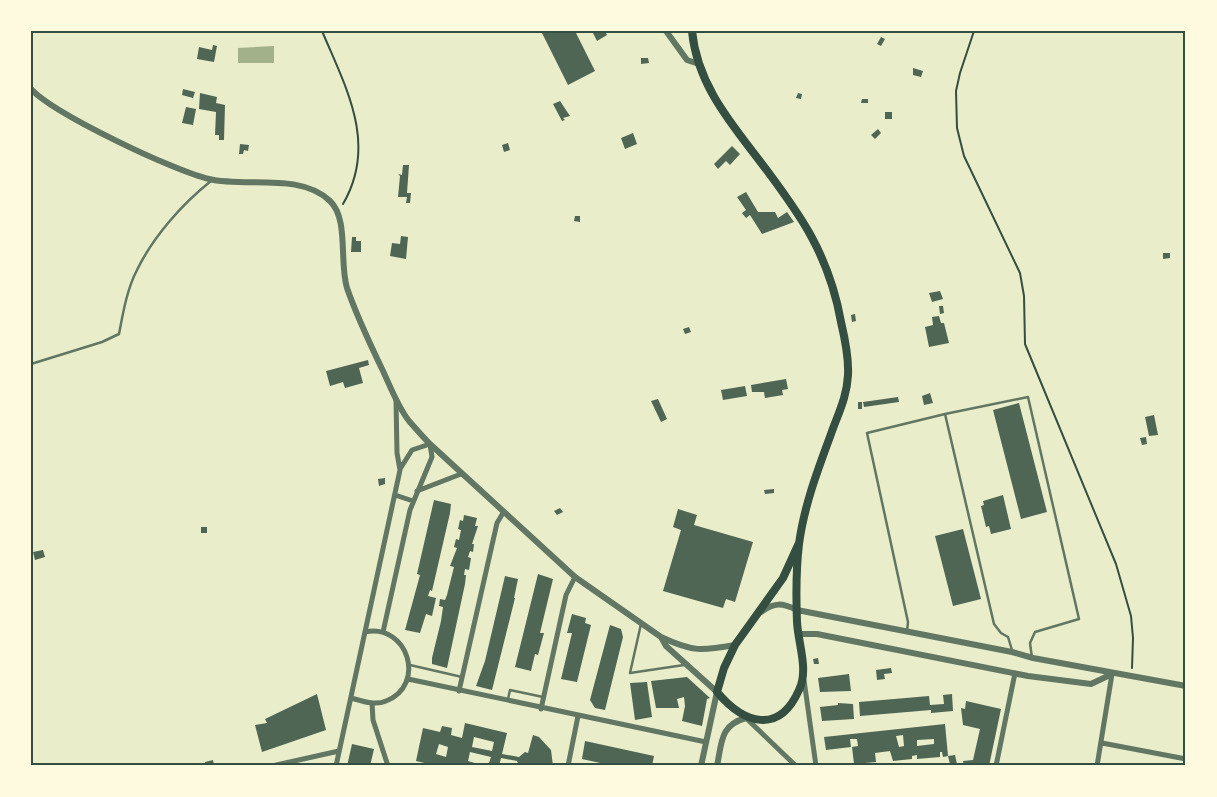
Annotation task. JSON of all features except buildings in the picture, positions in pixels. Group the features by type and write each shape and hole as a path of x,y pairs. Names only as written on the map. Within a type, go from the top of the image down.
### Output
{"main road":[{"path":"692,31 706,85 717,104 780,188 814,240 828,268 836,291 847,357 846,392 816,475 799,544 783,578 735,645 724,668 717,692 730,708 746,718 759,720 774,718 784,712 794,702 804,680 797,610 799,544"}],"street":[{"path":"666,31 677,49 687,60 700,64"},
{"path":"31,89 78,120 187,173 212,180 282,183 320,193 331,202 338,213 342,228 342,263 347,287 360,323 408,420 430,444 503,513 575,577 661,637 685,649 703,650 735,645"},
{"path":"396,397 397,453 400,470"},
{"path":"336,766 400,470 412,450 430,444"},
{"path":"383,632 413,501 432,457 430,444"},
{"path":"417,491 461,474"},
{"path":"395,496 413,501"},
{"path":"459,691 497,523 503,513"},
{"path":"541,708 567,590 575,577"},
{"path":"758,614 771,605 782,603 797,610 1012,652 1112,674 1131,675 1186,686"},
{"path":"351,698 372,703 385,702 399,693 408,679 410,665 407,650 398,640 383,632 374,630 365,632"},
{"path":"798,634 818,634 1015,673 1091,684 1112,674"},
{"path":"661,637 666,646 717,692 702,766"},
{"path":"996,766 1015,673"},
{"path":"1097,766 1112,674"},
{"path":"408,679 706,742"},
{"path":"804,680 816,766"},
{"path":"372,703 374,720 388,766"},
{"path":"568,766 578,716"},
{"path":"717,766 725,730 733,722 746,718 796,766"},
{"path":"1102,743 1186,759"},
{"path":"272,766 339,752"}],"lane":[{"path":"31,364 102,342 119,334 136,270 174,218 195,194 212,180"},
{"path":"906,631 908,622 867,433 945,414 1028,397 1079,619 1035,632 1030,644 1033,658"},
{"path":"945,414 994,624 1001,633 1008,637 1012,652"},
{"path":"642,623 630,672 686,665"},
{"path":"410,665 462,677"},
{"path":"508,701 510,690 543,698"}],"path":[{"path":"322,31 354,108 359,137 356,176 338,213"},
{"path":"974,31 956,91 955,109 959,136 964,156 1020,273 1024,296 1026,344 1119,573 1131,616 1133,638 1131,675"}],"shaded area":[{"path":"274,46 274,63 238,63 238,48"}]}
